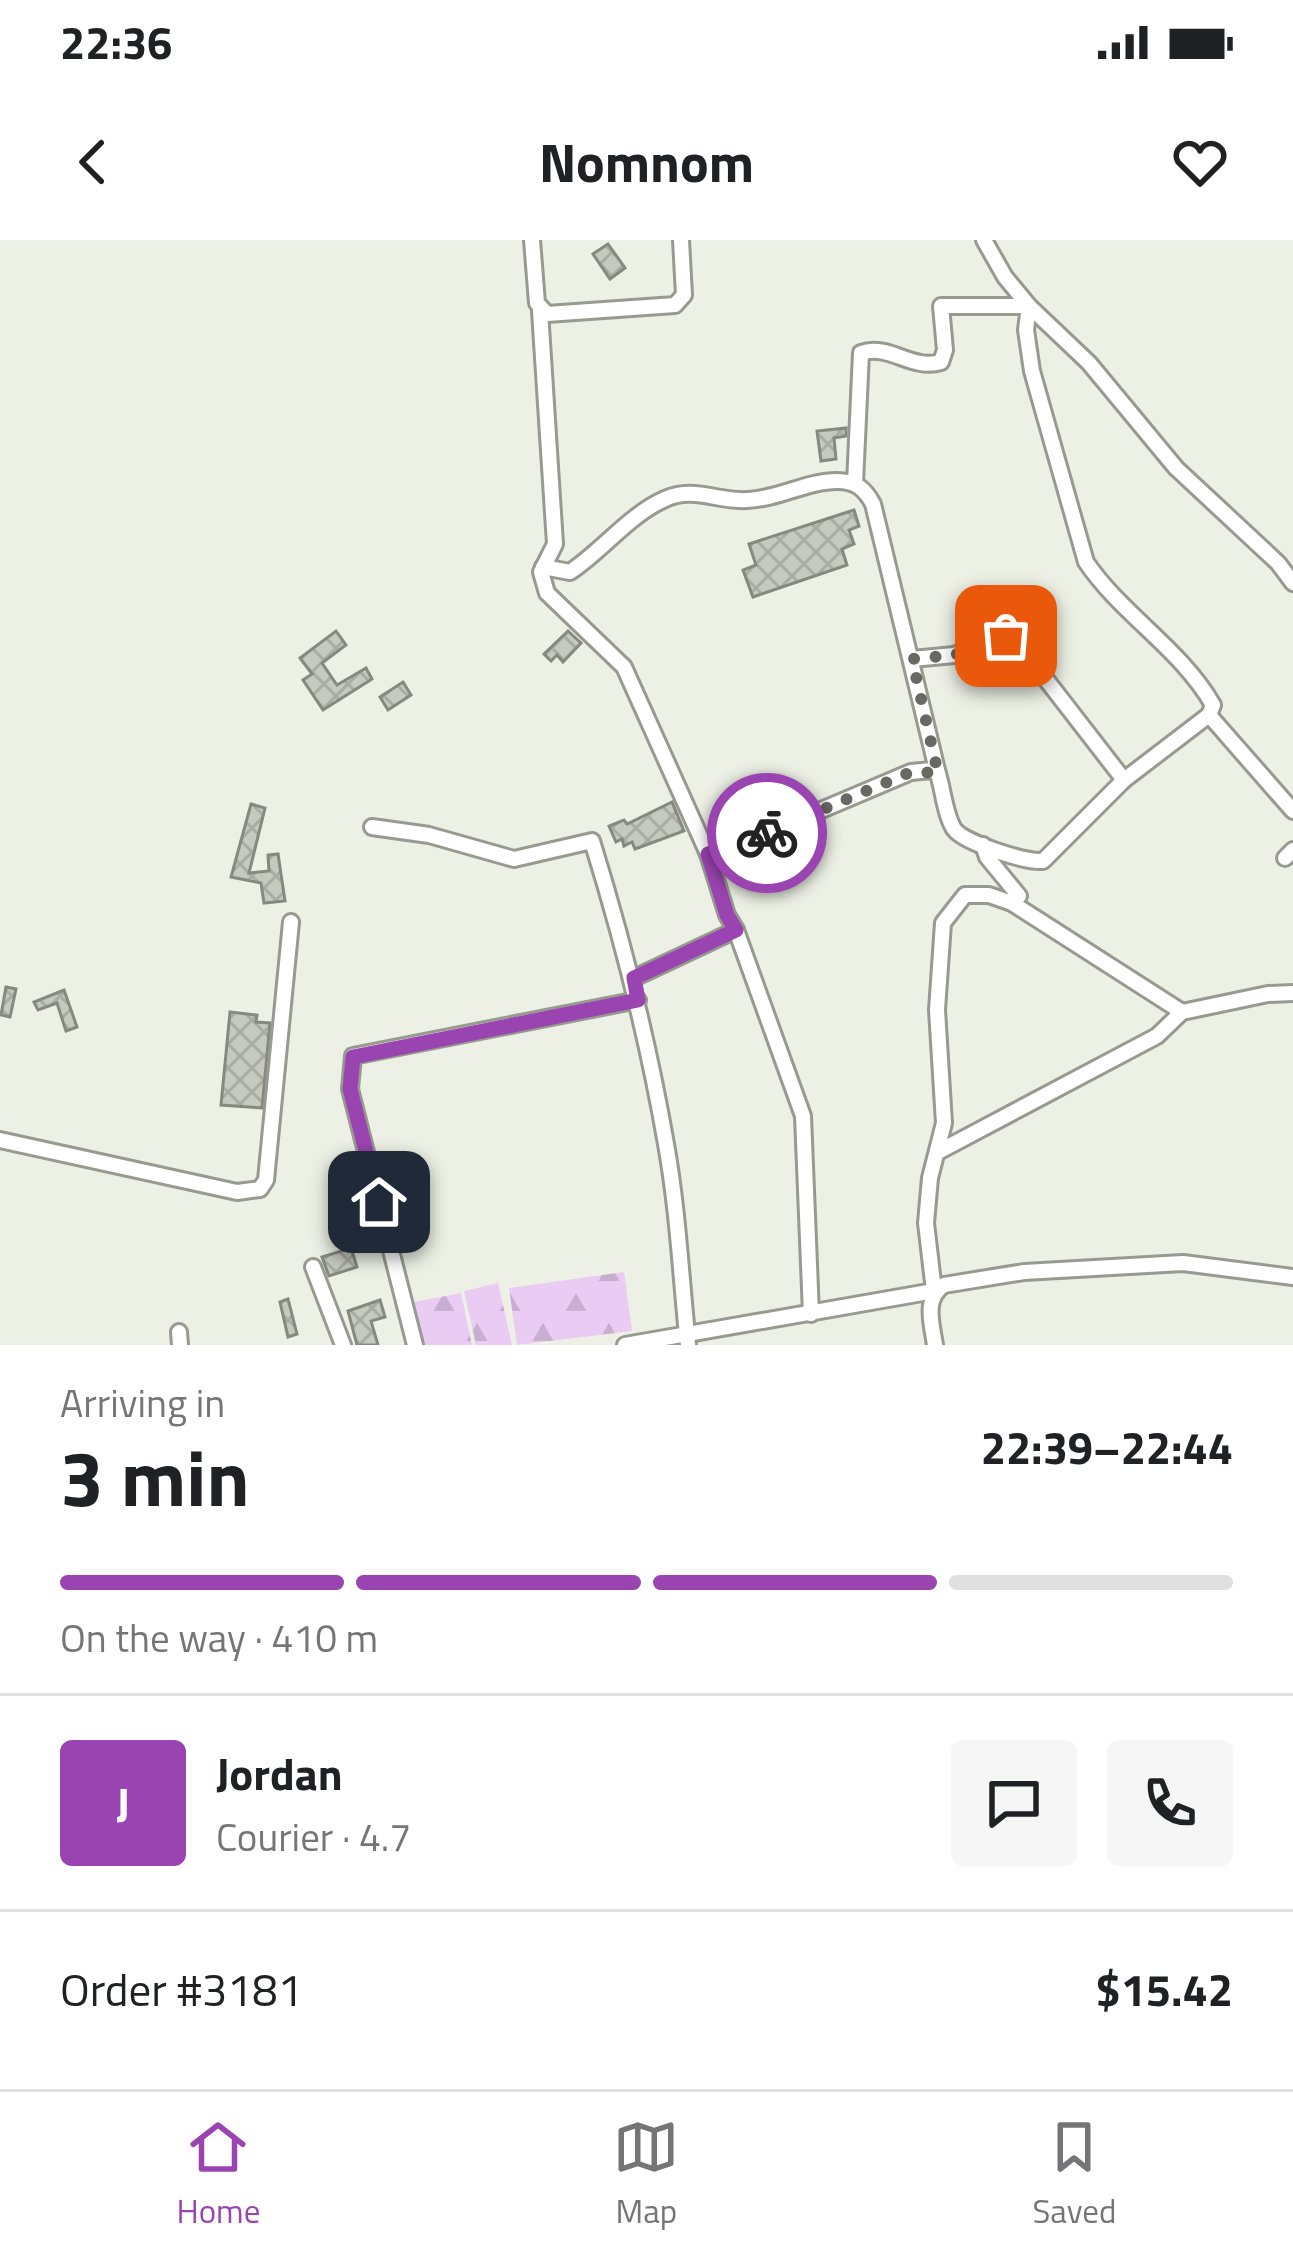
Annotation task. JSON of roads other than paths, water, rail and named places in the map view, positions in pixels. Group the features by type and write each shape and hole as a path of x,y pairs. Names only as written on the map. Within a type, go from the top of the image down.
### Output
{"street":[{"path":"532,240 555,544 541,577 547,593 624,667 708,854 736,930 802,1116 811,1314"},
{"path":"540,310 547,314 675,305 684,295 681,240"},
{"path":"984,240 1029,307 1089,363 1176,468 1278,563 1293,583"},
{"path":"855,484 861,353 883,350 927,366 941,362 945,350 941,306 1029,307"},
{"path":"543,567 570,572 646,511 681,493 740,501 782,496 836,481 867,491 955,830 982,844 1043,861 1124,780 1209,715 1213,704 1196,676 1101,584 1086,562 1032,371 1026,330 1029,307"},
{"path":"912,659 954,655 1006,636 1014,638 1124,780"},
{"path":"1209,715 1293,811"},
{"path":"708,854 911,772 938,773"},
{"path":"372,827 429,836 514,859 592,841 634,978 667,1145 688,1340"},
{"path":"982,844 1016,887 1018,901 1012,903"},
{"path":"935,1345 926,1223 929,1178 944,1123 937,1010 943,923 965,895 976,892 1012,903 1182,1012"},
{"path":"0,1140 237,1192 260,1189 266,1180 291,922"},
{"path":"634,978 736,930"},
{"path":"938,1152 1157,1036 1182,1012 1293,993"},
{"path":"415,1345 350,1089 353,1057 638,1000"},
{"path":"625,1345 688,1340 1024,1272 1183,1263 1293,1277"},
{"path":"313,1267 343,1345"}]}
